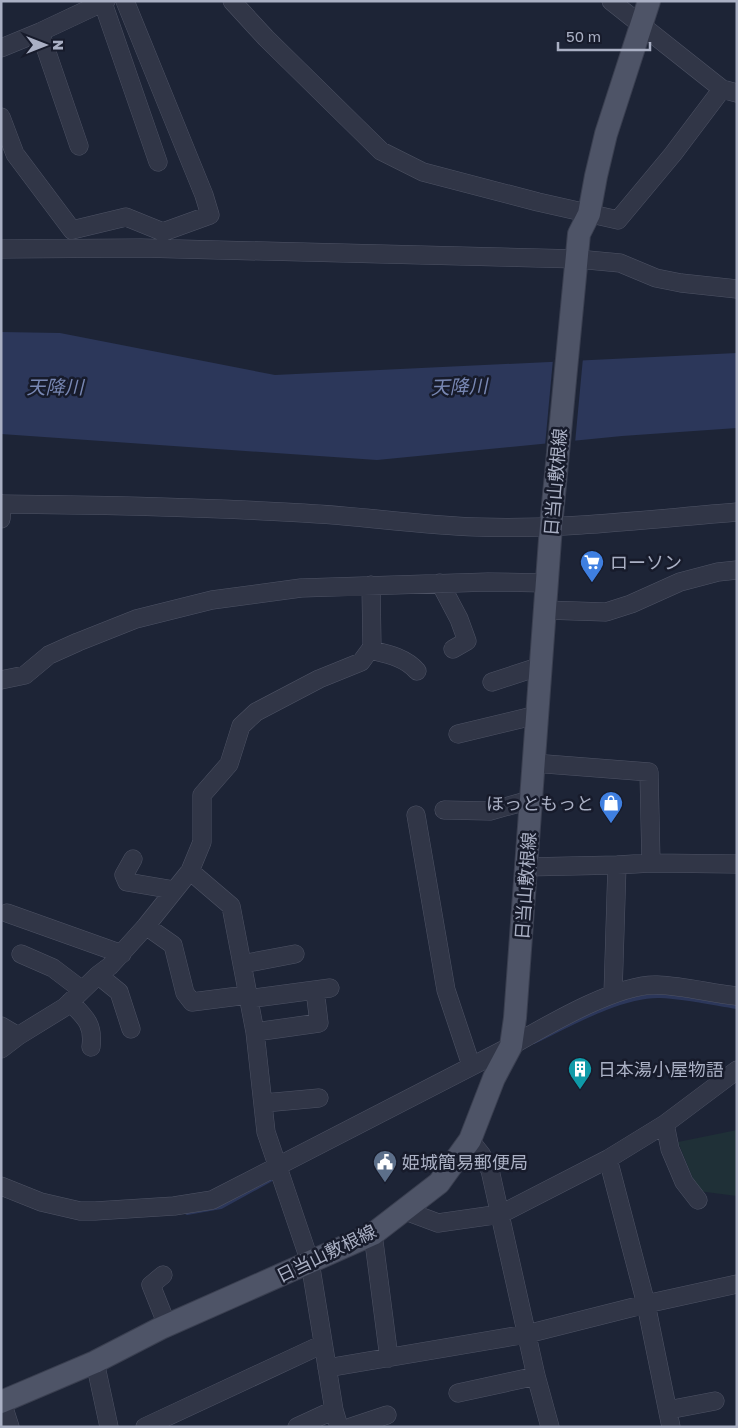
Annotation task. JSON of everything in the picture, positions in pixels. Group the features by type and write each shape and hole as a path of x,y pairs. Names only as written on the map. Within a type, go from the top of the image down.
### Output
{"main road":[{"name":"日当山敷根線","path":"2,1402 95,1362 167,1325 373,1234 439,1183 470,1140 494,1078 511,1046 515,1018 551,520 578,234 589,214 606,134 649,1"}],"street":[{"path":"1,117 15,154 72,230 126,217 163,232 210,215 204,195 125,1"},
{"path":"232,1 266,38 381,151 424,172 618,220 729,91 641,27 610,1"},
{"path":"1,48 105,2 158,162"},
{"path":"40,32 78,146"},
{"path":"1,249 151,249 577,259 620,263 656,278 681,284 737,289"},
{"path":"2,509 72,504 303,513 477,527 551,520 737,512"},
{"path":"545,610 606,612 631,604 680,582 718,572 737,570"},
{"path":"440,583 459,619 467,641 453,649"},
{"path":"1,680 25,675 49,655 86,638 136,619 196,603 301,588 440,583 547,583"},
{"path":"1,1048 59,1012 122,954 190,871 202,842 202,795 229,764 241,726 256,712 319,679 361,662 372,647 371,585"},
{"path":"370,650 403,659 412,665 416,671"},
{"path":"492,682 541,666"},
{"path":"458,734 537,715"},
{"path":"533,763 649,772 651,863"},
{"path":"444,810 490,811 530,800"},
{"path":"416,816 446,990 471,1065"},
{"path":"133,859 124,875 126,882 174,890"},
{"path":"526,867 651,863 737,864"},
{"path":"613,994 617,865"},
{"path":"190,871 231,906 255,1032 266,1132 310,1262 336,1418 297,1427"},
{"path":"7,913 122,954"},
{"path":"146,926 173,945 185,993 192,1002 322,989 319,1023 255,1032"},
{"path":"20,954 53,968 76,996 92,1032 91,1047"},
{"path":"242,964 295,954"},
{"path":"98,975 118,992 131,1029"},
{"path":"1,1186 41,1202 80,1211 95,1212 174,1206 212,1200 554,1022 613,994 634,988 656,985 737,996"},
{"path":"1,1026 18,1036"},
{"path":"403,1210 438,1223 501,1214 608,1159 665,1124 737,1070"},
{"path":"264,1103 319,1098"},
{"path":"665,1124 670,1148 684,1182 698,1200"},
{"path":"470,1140 490,1170 536,1376 550,1427"},
{"path":"608,1159 646,1304 669,1418 715,1401"},
{"path":"373,1234 390,1358"},
{"path":"163,1275 151,1285 167,1325"},
{"path":"327,1368 527,1334 646,1304 737,1284"},
{"path":"145,1427 323,1344"},
{"path":"95,1362 109,1427"},
{"path":"458,1393 536,1376"},
{"path":"2,1402 10,1427"},
{"path":"350,1427 387,1415"}],"shaded area":[{"path":"737,1130 737,1196 698,1191 678,1142"}],"water":[{"name":"天降川","path":"1,332 60,333 275,375 737,353 737,428 622,436 377,460 1,434"}],"pier":[{"path":"583,358 575,443 545,446 553,359"}],"waterway":[{"path":"534,1042 596,1012 629,1000 645,997 679,998 737,1007"},
{"path":"187,1213 221,1207 272,1179"}],"place":[{"name":"ローソン","path":"592,583"},
{"name":"ほっともっと","path":"611,824"},
{"name":"日本湯小屋物語","path":"580,1090"},
{"name":"姫城簡易郵便局","path":"385,1183"}]}
